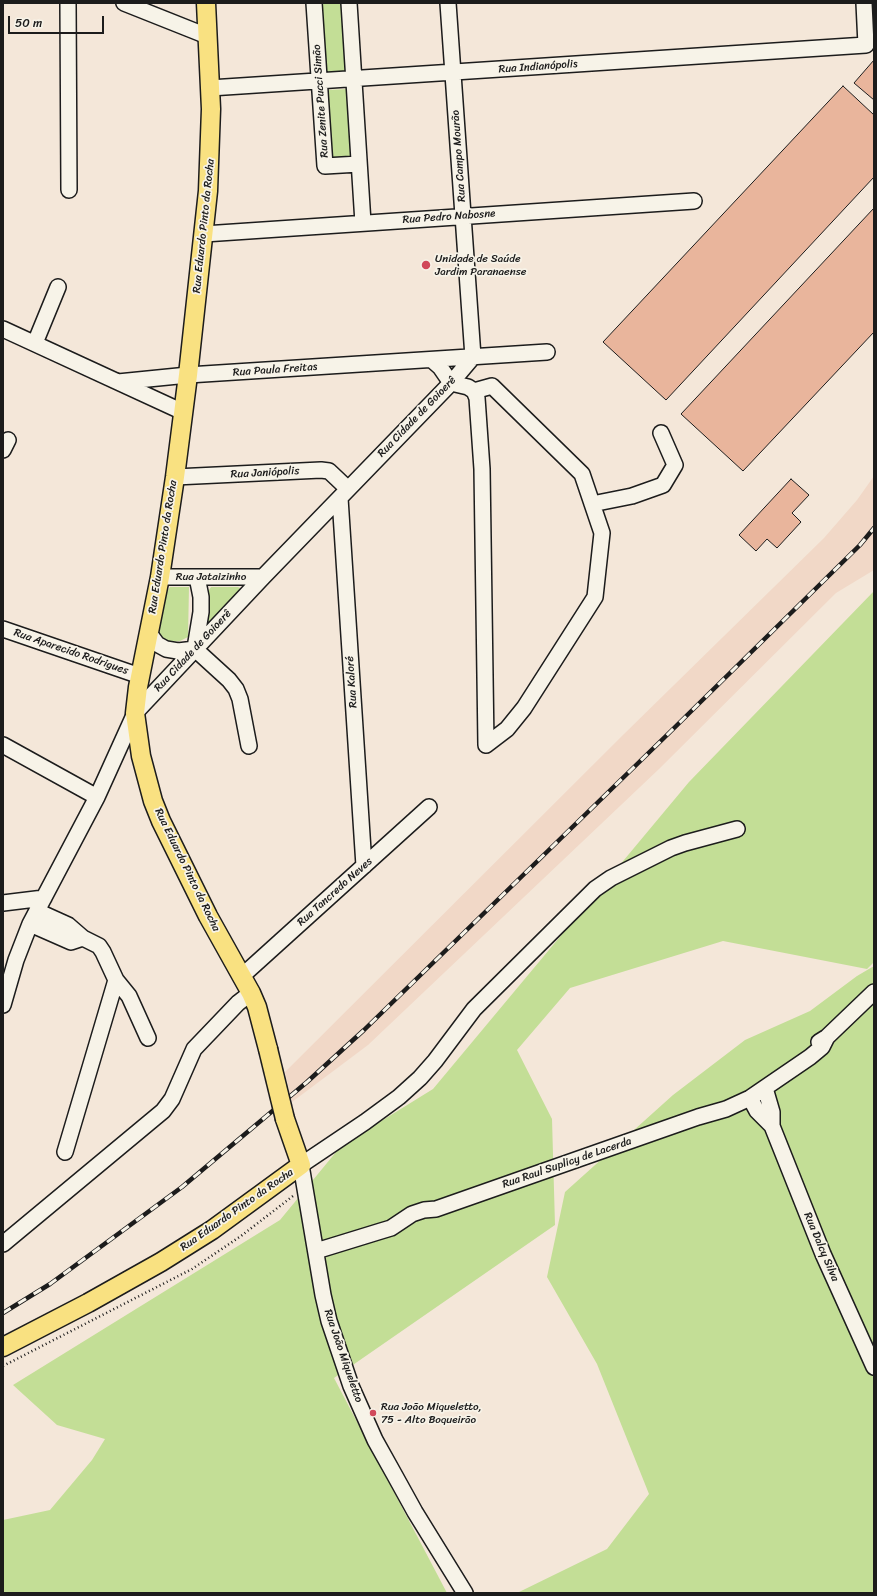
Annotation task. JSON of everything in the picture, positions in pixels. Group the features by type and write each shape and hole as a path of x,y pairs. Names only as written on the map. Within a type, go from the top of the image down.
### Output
{"main road":[{"name":"Rua Eduardo Pinto da Rocha","path":"3,1347 88,1303 161,1262 212,1230 301,1165 285,1120 257,1007 242,976 205,909 161,821 147,779 137,734 135,713 140,676 160,577 175,477 204,234 210,164 210,88 206,3"}],"street":[{"path":"68,3 69,190"},
{"path":"124,3 207,36"},
{"name":"Rua Zenite Pucci Simão","path":"314,3 325,166 359,164"},
{"path":"349,3 363,223"},
{"name":"Rua Campo Mourão","path":"448,3 473,357"},
{"name":"Rua Indianópolis","path":"210,88 866,46 864,3"},
{"name":"Rua Pedro Nabosne","path":"204,234 694,201"},
{"path":"35,344 58,286"},
{"path":"3,329 183,412"},
{"name":"Rua Paula Freitas","path":"118,382 188,375 547,352"},
{"name":"Rua Cidade de Goioerê","path":"3,1005 16,960 37,911 97,797 135,713 263,577 451,383 473,357"},
{"path":"432,360 443,370 451,383 474,391 492,386 582,474 602,533 595,597 524,708 507,729 486,745 482,469 478,404 474,391"},
{"path":"592,504 632,496 663,485 675,465 661,433"},
{"name":"Rua Janiópolis","path":"175,477 321,470 328,471 344,493"},
{"name":"Rua Kaloré","path":"344,493 364,866"},
{"name":"Rua Jataizinho","path":"160,577 263,577"},
{"path":"195,649 201,612 201,597 197,577"},
{"name":"Rua Aparecido Rodrigues","path":"3,629 140,676"},
{"path":"149,633 158,644 166,649 178,651 195,649 229,680 236,689 240,699 249,746"},
{"path":"3,745 97,797"},
{"name":"Rua Tancredo Neves","path":"242,976 429,807"},
{"path":"301,1165 365,1122 399,1097 420,1078 435,1061 474,1009 595,889 611,878 671,848 737,829"},
{"path":"3,903 37,911 70,942 83,938 99,946 116,980 129,996 148,1038"},
{"path":"64,1152 116,980"},
{"path":"743,1101 765,1088 797,1065 811,1048 827,1037 874,992"},
{"path":"3,1244 163,1111 172,1099 194,1049 238,1003 251,993"},
{"name":"Rua Dalcy Silva","path":"765,1088 772,1112 772,1126 823,1254 874,1367"},
{"name":"Rua Dalcy Silva","path":"743,1101 757,1111 772,1126"},
{"name":"Rua Raul Suplicy de Lacerda","path":"316,1251 355,1239 377,1225 425,1217 436,1209 698,1117 716,1104 743,1101"},
{"name":"Rua João Miqueletto","path":"301,1165 323,1295 329,1321 362,1413 375,1440 415,1512 465,1593"}],"shaded area":[{"path":"874,476 874,570 836,593 659,769 368,1045 292,1102 285,1072 624,734 824,538 857,500"}],"green space":[{"path":"320,3 344,3 348,73 324,75"},
{"path":"348,89 353,161 331,163 326,90"},
{"path":"170,587 189,587 188,637 180,641 171,642 164,639 160,634 162,599"},
{"path":"211,587 238,587 242,589 208,626 209,590"},
{"path":"874,591 874,962 867,969 723,941 570,988 517,1050 552,1119 555,1225 334,1378 447,1593 3,1593 3,1520 50,1510 92,1460 105,1439 57,1425 13,1385 280,1220 341,1146 433,1089 689,782"},
{"path":"874,966 874,1593 517,1593 607,1549 649,1494 597,1364 547,1277 565,1192 673,1095 745,1040 810,1011 857,976"}],"building":[{"path":"874,60 874,100 854,83"},
{"path":"843,86 874,115 874,177 666,400 603,342"},
{"path":"874,208 874,332 743,471 681,414"},
{"path":"791,479 809,495 792,513 801,522 777,548 767,539 756,551 739,535"}],"railway":[{"path":"3,1313 50,1284 182,1187 307,1082 364,1030 668,734 860,545 874,528"}],"place":[{"name":"Unidade de Saúde Jardim Paranaense","path":"426,265"},
{"name":"Rua João Miqueletto, 75 - Alto Boqueirão","path":"373,1413"}]}
